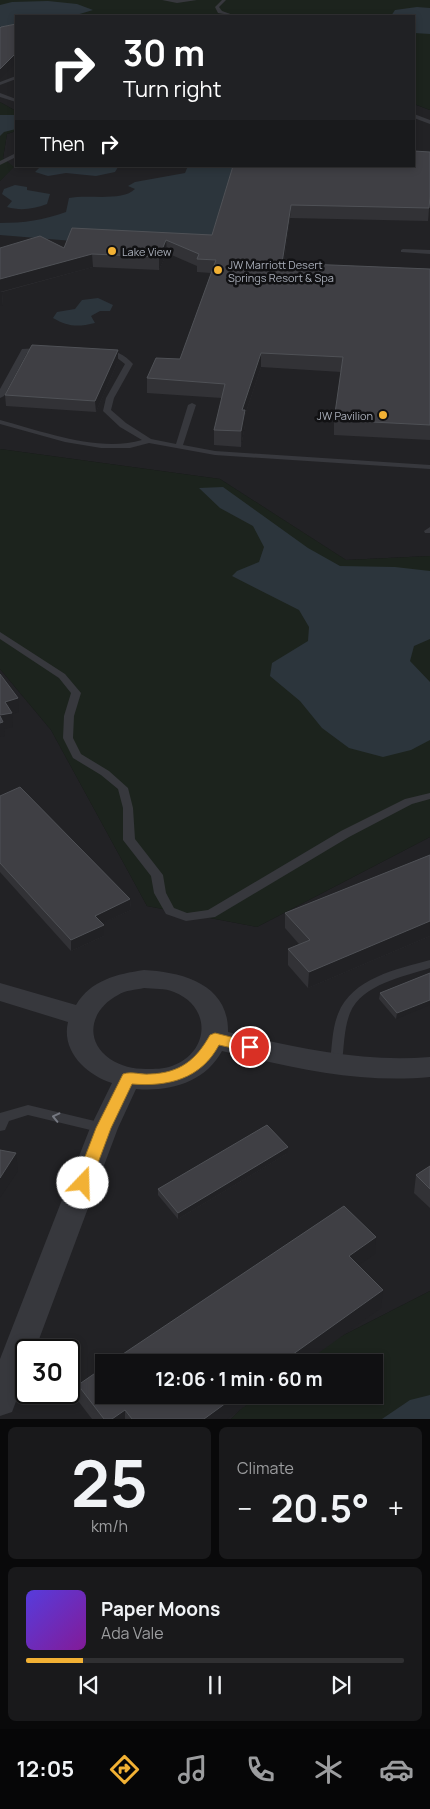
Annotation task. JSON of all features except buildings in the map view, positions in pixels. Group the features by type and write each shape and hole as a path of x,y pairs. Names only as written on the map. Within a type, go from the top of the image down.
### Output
{"street":[{"path":"144,979 165,980 184,985 200,995 211,1008 216,1023 215,1039 207,1054 192,1068 173,1076 158,1079 128,1078 108,1071 93,1061 83,1047 79,1032 82,1016 91,1002 105,990 124,982 144,979"},
{"path":"0,992 82,1016"},
{"path":"215,1039 284,1054 370,1069 408,1071 430,1067"},
{"path":"0,1401 104,1128 128,1078"}],"lane":[{"path":"164,0 178,2 195,0"},
{"path":"224,0 217,7 220,12 230,15"},
{"path":"0,84 15,77"},
{"path":"0,95 15,101"},
{"path":"415,116 430,122"},
{"path":"0,163 15,156"},
{"path":"403,250 430,252"},
{"path":"0,396 24,351 54,349"},
{"path":"94,350 114,352 129,364 110,398 107,411 123,425 149,441 216,453 430,467"},
{"path":"179,446 192,405"},
{"path":"0,422 54,436 96,444 130,446 149,441"},
{"path":"0,634 62,676 76,693 69,716 68,738 77,756 105,773 123,788 128,808 129,840 157,875 160,893 170,911 186,917 211,914 408,800 430,796"},
{"path":"336,1063 344,1013 354,996 372,984 430,964"},
{"path":"0,1126 4,1117 28,1110 104,1128"}],"shaded area":[{"path":"0,0 430,0 430,110 415,104 415,15 15,15 0,30"},
{"path":"48,1 77,4 93,10 76,15 15,15 15,24 0,28 0,5 12,2"},
{"path":"417,7 430,8 430,34 415,33 415,15 392,15 395,10"},
{"path":"15,29 15,110 0,102 0,30"},
{"path":"0,102 15,110 15,131 7,134 3,158 14,167 0,181"},
{"path":"415,104 430,110 430,556 346,560 220,479 0,449 0,181 13,167 3,158 7,134 15,131 15,167 415,167"},
{"path":"0,115 15,115 15,129 4,132 0,136"},
{"path":"40,167 118,167 115,172 96,176 66,173 48,176 35,172"},
{"path":"188,167 242,167 215,236 73,241 0,235 0,223 34,220 66,212 69,198 113,197 129,193 135,189 128,186 135,182 185,173"},
{"path":"15,185 27,187 27,190 50,194 47,204 27,209 7,207 12,201 2,194 4,189"},
{"path":"98,298 113,305 110,311 100,311 91,316 95,323 73,325 53,318 57,312 75,309 82,300"},
{"path":"0,449 220,479 346,560 430,556 430,837 257,927 147,906 51,730 0,669"},
{"path":"223,487 308,548 340,566 395,567 430,571 430,639 414,646 410,661 430,682 430,740 411,750 383,757 349,748 322,728 300,701 270,676 272,663 308,641 309,627 299,610 232,576 237,571 259,562 264,547 253,526 220,508 199,488"},
{"path":"0,669 51,730 147,906 257,927 430,837 430,1291 307,1354 95,1354 95,1404 246,1404 231,1419 0,1419"},
{"path":"430,1291 430,1419 231,1419 246,1404 383,1404 383,1354 307,1354"},
{"path":"430,1395 430,1419 382,1419 410,1400"}],"place":[{"name":"Lake View","path":"112,251"},
{"name":"JW Marriott Desert Springs Resort & Spa","path":"218,270"},
{"name":"JW Pavilion","path":"383,415"}],"route":[{"path":"83,1183 104,1128 128,1078 150,1080 173,1076 192,1068 207,1054 215,1039 250,1047"}]}
